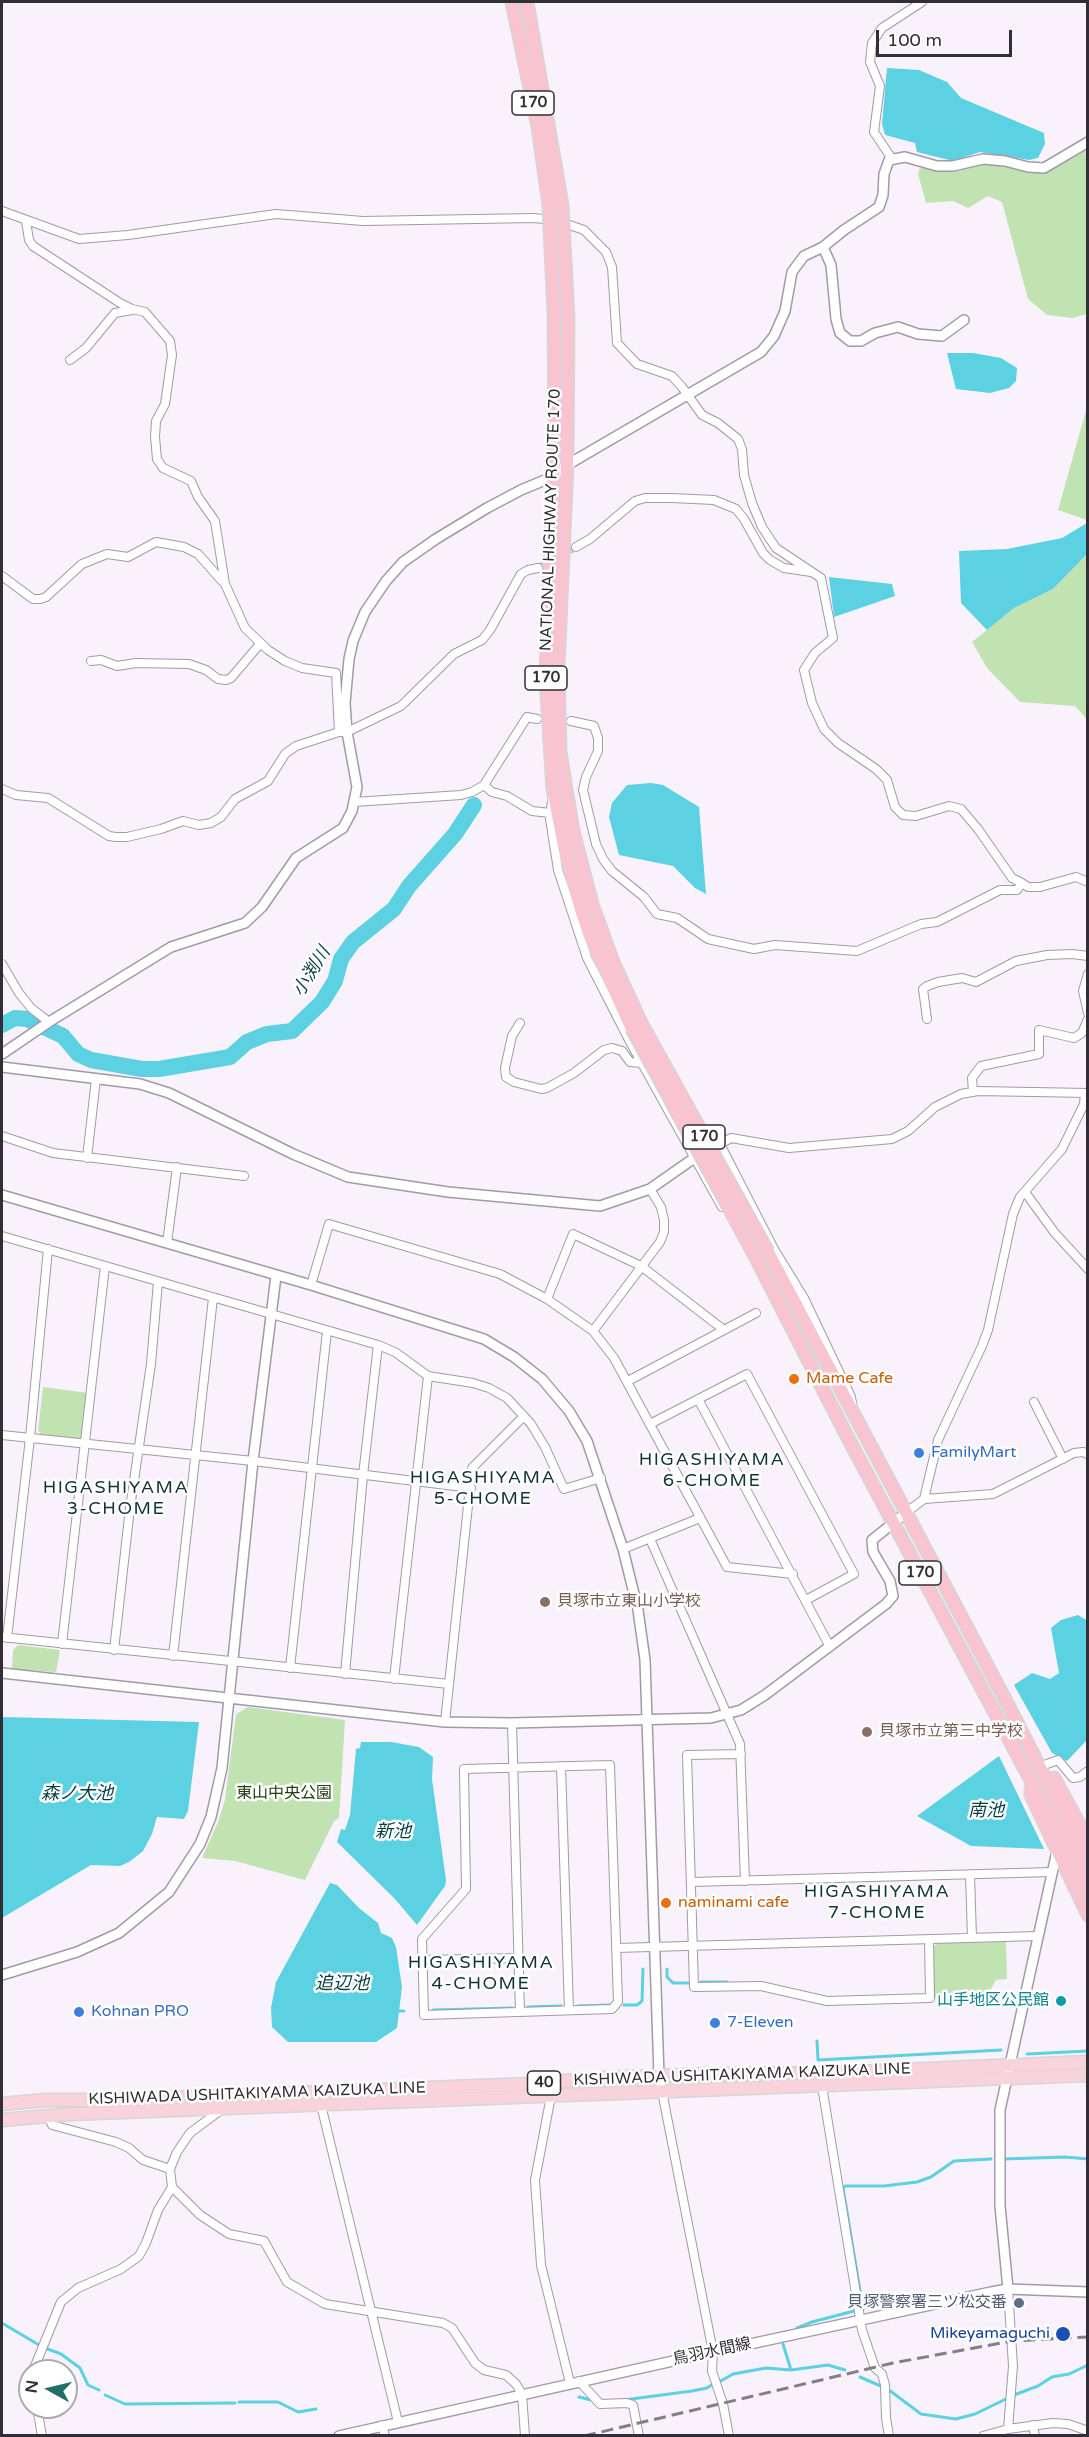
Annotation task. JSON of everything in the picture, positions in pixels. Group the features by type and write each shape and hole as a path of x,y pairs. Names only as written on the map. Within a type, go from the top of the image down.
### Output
{"highway":[{"name":"NATIONAL HIGHWAY ROUTE 170","path":"512,2 538,127 549,205 554,313 555,428 546,678 553,789 564,846 590,936 892,1522 1088,1887"},
{"name":"NATIONAL HIGHWAY ROUTE 170","path":"527,2 562,205 568,318 567,465 558,667 560,752 573,831 592,904 636,1026 768,1252 908,1512 1088,1862"},
{"path":"1006,1701 1047,1764 1088,1840"},
{"path":"1032,1780 1031,1795 1088,1915"}],"main road":[{"name":"KISHIWADA USHITAKIYAMA KAIZUKA LINE","path":"2,2120 48,2116 822,2086 1007,2072 1088,2062"},
{"name":"KISHIWADA USHITAKIYAMA KAIZUKA LINE","path":"2,2104 45,2100 118,2100 518,2085 659,2076 1007,2072 1088,2075"}],"street":[{"path":"343,732 347,677 353,641 365,612 386,581 403,562 436,538 521,490 552,477 567,465 761,351 774,336 785,312 792,272 804,256 823,247 879,207 883,195 884,174 889,160 892,159 874,132 880,86 870,62 872,42 882,28 922,2"},
{"path":"889,160 905,157 937,166 953,166 983,159 1044,168 1088,142"},
{"path":"2,212 79,240 276,214 363,221 533,218 574,225 598,242 606,252 612,267 617,343 637,364 672,376 702,415 718,423 738,439 742,449 744,475 762,527 776,548 821,578 833,638 815,652 804,670 812,703 824,729 838,743 876,769 887,780 895,807 903,814 916,816 949,806 961,809 978,828 1012,878 1028,887 1040,887 1076,877 1088,882"},
{"path":"2,1054 49,1022 171,947 245,923 262,907 296,858 343,828 354,802 357,787 343,732 336,673 302,668 285,661 260,644 245,628 225,584 215,521 198,497 191,481 163,468 157,459 156,421 165,404 172,355 170,341 145,312 132,309 33,246 26,221"},
{"path":"823,247 831,265 840,333 850,341 861,341 875,333 898,327 918,334 942,336 964,320"},
{"path":"70,360 86,348 115,314 132,309"},
{"path":"576,547 590,539 635,501 645,498 714,500 736,509 763,553 770,560 784,567 811,572"},
{"path":"2,576 33,599 40,599 82,564 107,554 128,557 156,542 184,547 198,554 225,584"},
{"path":"2,789 16,795 48,798 109,836 128,837 161,830 183,821 205,825 221,817 235,799 268,781 285,754 296,746 343,732 401,706 454,654 482,640 490,630 521,574 538,568"},
{"path":"91,661 101,660 117,666 135,663 189,664 206,670 218,679 226,680 231,678 260,644"},
{"path":"354,802 460,795 484,786 527,717 537,718"},
{"path":"571,722 594,726 598,738 598,751 585,777 583,790 596,844 603,860 612,872 644,897 657,914 677,918 708,939 754,949 776,945 857,951 921,924 937,922 999,890 1017,890 1022,883"},
{"path":"484,786 532,811 550,813"},
{"path":"553,789 550,813 558,870 586,958 722,1207 730,1209 748,1199"},
{"path":"927,1019 923,989 927,986 962,978 976,982 1016,961 1047,955 1088,956"},
{"path":"2,967 31,1008 49,1022"},
{"path":"1088,974 1083,991 1088,1013"},
{"path":"973,1092 972,1078 981,1066 1039,1054 1040,1030 1074,1038 1082,1033 1088,1019"},
{"path":"520,1023 512,1036 506,1068 506,1077 514,1082 541,1089 547,1088 574,1073 604,1050 612,1048 622,1051 630,1062 642,1063"},
{"path":"2,1067 140,1084 169,1093 293,1154 348,1177 448,1192 600,1206 650,1189 694,1159 731,1138 789,1148 892,1139 908,1131 935,1107 961,1094 973,1092 1087,1093 1062,1149 1025,1192 1013,1215 988,1330 938,1440 924,1499"},
{"path":"87,1158 96,1079"},
{"path":"2,1137 53,1152 87,1158 244,1176"},
{"path":"720,1144 774,1249 804,1298 851,1396 854,1414"},
{"path":"167,1243 177,1167"},
{"path":"593,1331 660,1242 664,1232 664,1220 661,1208 650,1189"},
{"path":"1025,1192 1054,1232 1088,1269"},
{"path":"2,1195 311,1285 484,1339 514,1357 542,1379 569,1411 587,1441 623,1549 639,1620 645,1660 659,2076 713,2352 712,2371 723,2404 729,2436"},
{"path":"311,1285 329,1224 500,1274 547,1299 593,1331 614,1358 727,1567 793,1575"},
{"path":"547,1299 573,1234 641,1266 724,1330"},
{"path":"2,1236 378,1345 395,1352 428,1376 473,1383 489,1388 507,1398 524,1416 545,1447 564,1489 601,1478"},
{"path":"48,1249 30,1438 4,1637 232,1663 450,1684"},
{"path":"62,1644 105,1266"},
{"path":"2,1975 49,1962 98,1944 119,1933 169,1892 200,1844 211,1817 222,1768 253,1461 276,1276"},
{"path":"114,1650 138,1449 151,1364 158,1282"},
{"path":"172,1656 213,1298"},
{"path":"628,1381 756,1313"},
{"path":"290,1668 327,1331"},
{"path":"345,1674 363,1475 378,1345"},
{"path":"650,1424 747,1374 854,1574 806,1600"},
{"path":"394,1679 428,1376"},
{"path":"698,1399 830,1647"},
{"path":"1034,1402 1063,1459"},
{"path":"445,1722 472,1468 524,1416"},
{"path":"2,1435 253,1461 471,1488"},
{"path":"2,1673 229,1696 445,1722 512,1723 711,1718 726,1715 741,1710 765,1695 878,1612 893,1596 890,1581 873,1552 872,1540 892,1522 924,1499 993,1494 1063,1459 1086,1452"},
{"path":"623,1549 700,1518"},
{"path":"650,1539 740,1744 745,1881"},
{"path":"512,1723 520,2012"},
{"path":"741,1754 687,1755 694,1987 761,1986 827,2001 930,1998 929,1939"},
{"path":"1047,1764 1058,1760 1073,1778 1080,1777 1088,1771"},
{"path":"610,1765 618,2002 612,2009 424,2015 422,1939 466,1889 464,1768 513,1767 610,1765"},
{"path":"561,1766 568,2010"},
{"path":"1008,2429 1013,2366 999,2206 1000,2110 1057,1851"},
{"path":"691,1882 1052,1872"},
{"path":"970,1874 972,1938"},
{"path":"616,1948 1038,1936"},
{"path":"422,1960 518,1958"},
{"path":"822,2086 861,2320 868,2351 875,2368 882,2374 885,2385 889,2436"},
{"path":"551,2096 535,2180 541,2265 574,2382 600,2404 627,2403 633,2405 639,2436"},
{"path":"321,2105 398,2422"},
{"path":"38,2359 61,2302 78,2288 121,2269 139,2256 158,2210 172,2187 170,2169 177,2152 190,2133 221,2109"},
{"path":"48,2116 51,2125 116,2142 129,2148 143,2160 170,2169"},
{"path":"172,2187 200,2215 229,2234 264,2241 287,2282 325,2304 444,2323 452,2328 475,2363 484,2370 506,2374 516,2384 522,2394 525,2436"},
{"name":"鳥羽水間線","path":"339,2436 574,2382 1008,2289 1088,2292"},
{"path":"39,2419 42,2436"},
{"path":"983,2436 1008,2429 1053,2423 1068,2424 1088,2431"},
{"path":"382,2426 385,2436"},
{"path":"1034,2426 1035,2436"}],"green space":[{"path":"1087,142 1087,314 1072,318 1047,315 1028,299 1002,202 988,196 968,208 953,201 926,203 918,174 920,168 960,171 983,159 1044,168"},
{"path":"1087,407 1088,520 1058,510"},
{"path":"1087,554 1087,719 1075,706 1020,702 987,668 972,642 1014,608 1053,589"},
{"path":"43,1387 88,1393 82,1440 43,1436 38,1431"},
{"path":"18,1645 60,1650 56,1672 12,1669 13,1650"},
{"name":"東山中央公園","path":"248,1707 345,1720 339,1818 334,1821 305,1880 235,1861 202,1858 225,1800 236,1714"},
{"path":"1006,1942 1007,1979 996,1980 987,1996 934,1998 934,1946 939,1943"}],"water":[{"path":"887,68 919,70 947,82 961,98 1044,133 1045,144 1038,158 1029,160 980,152 953,161 917,152 915,143 885,135 882,124"},
{"path":"947,353 973,353 1001,358 1017,368 1016,381 1009,388 990,393 956,389"},
{"path":"1087,523 1087,554 1053,589 1014,608 987,630 961,603 959,551 1007,549 1062,538"},
{"path":"829,577 892,584 895,596 834,617"},
{"path":"651,783 663,785 699,807 706,894 695,888 673,866 619,855 609,817 612,803 627,785"},
{"path":"1078,1615 1088,1621 1087,1740 1067,1761 1052,1753 1014,1685 1032,1673 1050,1679 1059,1673 1051,1628 1061,1620"},
{"name":"森ノ大池","path":"2,1717 199,1722 188,1811 184,1819 157,1817 152,1834 143,1851 129,1862 120,1866 91,1865 2,1918"},
{"name":"新池","path":"361,1742 391,1742 419,1747 433,1757 432,1779 446,1880 445,1886 417,1925 395,1899 337,1842 341,1829 345,1830 350,1815 356,1749 360,1748"},
{"name":"南池","path":"999,1756 1044,1849 971,1846 917,1816"},
{"name":"追辺池","path":"330,1883 337,1885 359,1908 378,1923 381,1933 392,1938 396,1947 402,1987 397,2028 376,2042 288,2042 272,2027 271,2008 276,1982"}],"waterway":[{"name":"小渕川","path":"2,1025 15,1018 27,1019 63,1036 78,1054 91,1060 142,1069 159,1069 230,1057 247,1042 267,1034 292,1031 322,1002 335,981 341,959 353,942 394,909 409,886 455,834 474,805"},
{"path":"624,2005 637,2005 642,2001 643,1969"},
{"path":"667,1969 667,1977 673,1983 689,1983"},
{"path":"701,1982 727,1982"},
{"path":"578,2006 610,2005"},
{"path":"528,2007 561,2006"},
{"path":"433,2010 512,2008"},
{"path":"398,2011 404,2011"},
{"path":"817,2041 818,2060 1001,2050"},
{"path":"1027,2054 1088,2051"},
{"path":"1003,2159 1065,2157 1088,2159"},
{"path":"863,2309 843,2188 845,2186 884,2186 917,2182 931,2177 954,2161 991,2159"},
{"path":"797,2328 854,2311"},
{"path":"2,2323 39,2345"},
{"path":"783,2344 791,2370"},
{"path":"45,2348 61,2354 80,2368 88,2385 99,2390"},
{"path":"719,2382 733,2374 766,2368 791,2370 828,2365 845,2370"},
{"path":"1014,2395 1038,2386 1052,2377 1069,2374 1088,2365"},
{"path":"860,2377 883,2387"},
{"path":"624,2400 692,2391 707,2388 713,2384"},
{"path":"889,2390 921,2414 956,2419 975,2414 1006,2399"},
{"path":"105,2395 125,2404 235,2403"},
{"path":"579,2397 591,2400"},
{"path":"239,2402 278,2402 298,2412 316,2409"}],"tunnel":[{"path":"538,568 576,547"}],"railway":[{"path":"584,2436 893,2363 1012,2341 1088,2337"}],"place":[{"name":"Mame Cafe","path":"794,1379"},
{"name":"FamilyMart","path":"919,1453"},
{"name":"貝塚市立東山小学校","path":"545,1602"},
{"name":"貝塚市立第三中学校","path":"867,1732"},
{"name":"naminami cafe","path":"666,1903"},
{"name":"山手地区公民館","path":"1061,2001"},
{"name":"Kohnan PRO","path":"79,2012"},
{"name":"7-Eleven","path":"715,2023"},
{"name":"貝塚警察署三ツ松交番","path":"1019,2303"},
{"name":"Mikeyamaguchi","path":"1063,2334"}],"district":[{"name":"HIGASHIYAMA 6-CHOME","path":"712,1470"},
{"name":"HIGASHIYAMA 5-CHOME","path":"483,1488"},
{"name":"HIGASHIYAMA 3-CHOME","path":"116,1498"},
{"name":"HIGASHIYAMA 7-CHOME","path":"877,1902"},
{"name":"HIGASHIYAMA 4-CHOME","path":"481,1973"}]}
